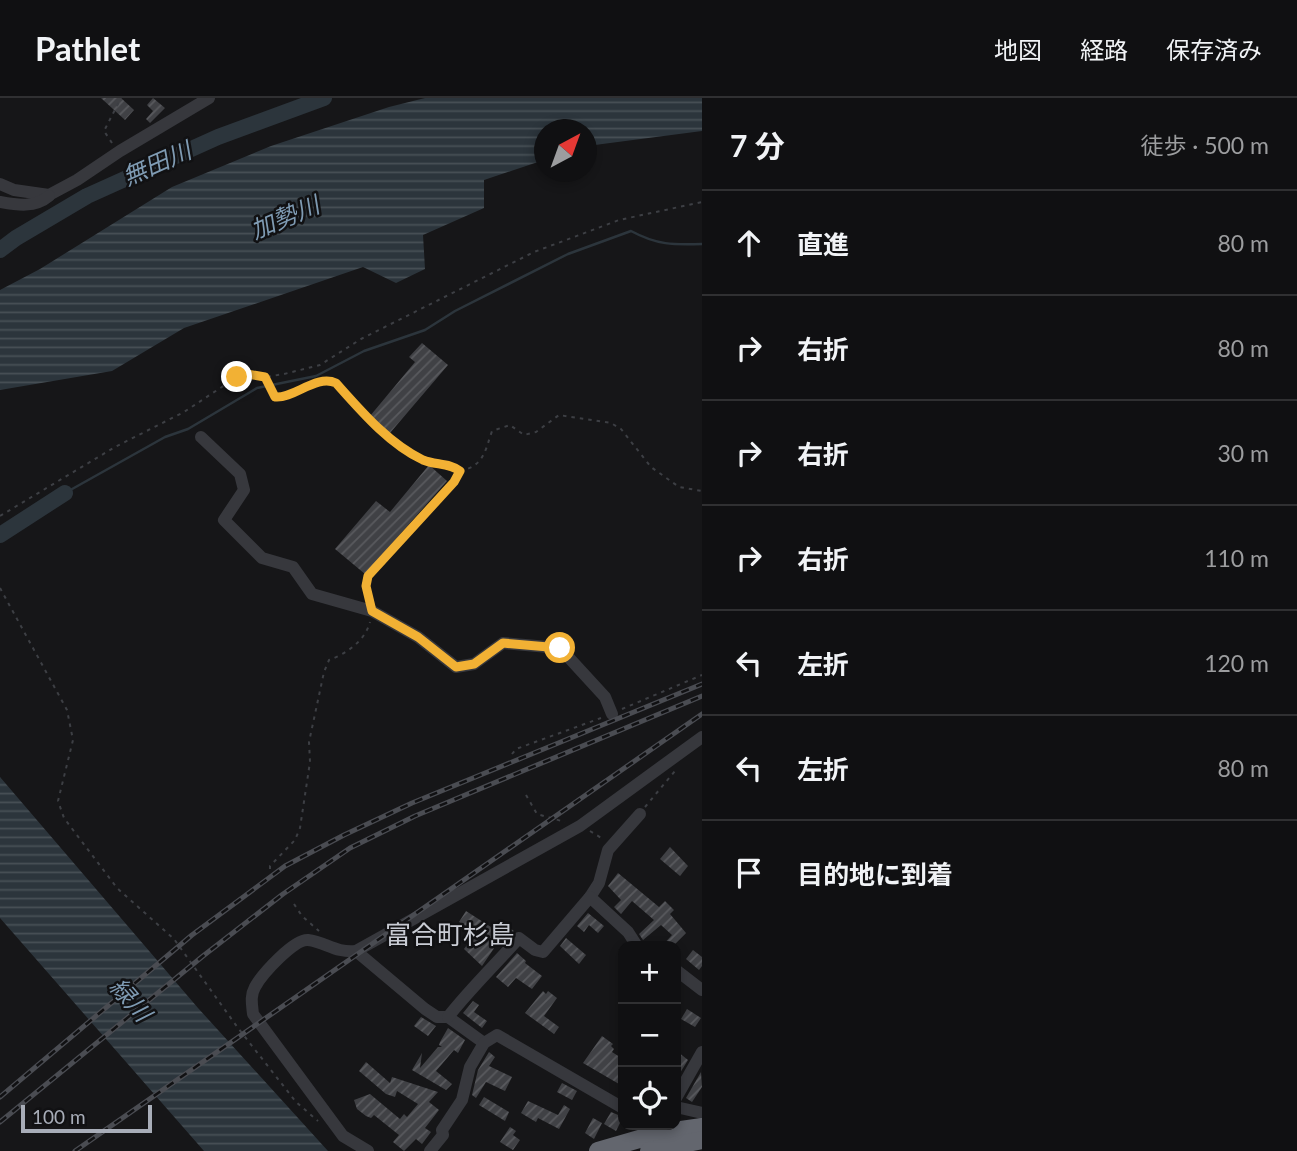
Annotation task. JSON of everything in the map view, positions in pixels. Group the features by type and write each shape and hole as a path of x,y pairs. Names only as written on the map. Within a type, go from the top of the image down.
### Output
{"highway":[{"path":"681,1128 702,1127"},
{"path":"598,1151 659,1130"},
{"path":"649,1151 702,1140"}],"street":[{"path":"0,202 33,205 43,201 209,98"},
{"path":"0,184 31,194 49,195"},
{"path":"201,437 240,474 244,490 224,520 262,558 293,567 312,594 372,611 418,637 456,667 474,664 503,643 560,648 605,697 612,714"},
{"path":"368,1151 343,1136 253,1014 251,998 266,972 296,943 306,940 342,953 356,951 580,826 702,737"},
{"path":"448,1017 474,984 486,976 519,938 543,953 590,897 598,883 608,850 640,814"},
{"path":"590,897 628,932 634,941"},
{"path":"356,951 425,1009 437,1017 448,1017 484,1043"},
{"path":"681,974 702,989"},
{"path":"430,1151 443,1135 442,1130 462,1100 470,1067 484,1043 497,1035 618,1105"},
{"path":"681,1089 702,1052"},
{"path":"681,1108 702,1113"}],"path":[{"path":"120,151 104,135 104,131 121,98"},
{"path":"0,516 115,447 184,412 237,377 247,374 266,378 320,365 361,338 534,252 619,220 702,202"},
{"path":"266,378 275,397 330,380 386,435 422,459 454,466 460,471"},
{"path":"270,869 295,840 300,828 310,762 309,742 324,672 329,660 345,654 367,631 372,611 366,586 368,576 454,482 460,471 481,461 492,431 510,425 524,435 536,432 559,415 611,423 621,429 651,467 679,487 702,491"},
{"path":"0,588 67,710 73,740 58,801 64,818 117,888 174,939 296,1102 324,1125"},
{"path":"640,814 679,766"},
{"path":"294,904 302,916 323,934"}],"water":[{"name":"加勢川","path":"425,98 702,98 702,131 597,145 597,119 534,119 534,163 484,180 484,208 423,235 425,269 396,283 363,267 184,328 112,371 0,390 0,290 40,269 172,187 271,146 389,107"},
{"name":"緑川","path":"0,777 198,1008 328,1151 204,1151 0,918"}],"building":[{"path":"101,98 121,98 134,110 125,120"},
{"path":"153,98 165,108 150,123 146,119 153,111 147,105"},
{"path":"422,343 448,365 390,433 370,416 415,362 409,357"},
{"path":"429,465 447,481 365,574 335,549 376,501 390,512"},
{"path":"670,847 688,866 680,876 660,859"},
{"path":"618,873 659,907 665,901 674,910 670,914 686,933 678,941 667,941 672,935 661,925 643,940 639,934 654,920 632,901 621,914 614,907 621,900 608,886"},
{"path":"466,911 494,929 500,921 514,931 505,941 501,938 482,966 464,949 476,933 459,922"},
{"path":"588,913 604,926 598,933 589,925 584,932 577,926"},
{"path":"566,938 586,955 579,964 560,946"},
{"path":"693,950 702,957 699,970 686,959"},
{"path":"517,953 542,976 532,989 516,978 508,987 496,977"},
{"path":"543,991 546,994 548,991 557,998 544,1016 559,1027 554,1034 525,1013"},
{"path":"473,1001 479,1005 474,1012 487,1021 482,1028 463,1013"},
{"path":"687,1009 701,1018 695,1027 681,1019"},
{"path":"421,1017 436,1026 428,1036 414,1026"},
{"path":"448,1028 465,1040 458,1053 454,1050 436,1071 452,1084 446,1090 412,1070 422,1053 420,1068 438,1047 442,1047 439,1045"},
{"path":"602,1036 613,1044 612,1052 618,1056 618,1083 583,1063"},
{"path":"489,1052 495,1057 489,1066 512,1077 505,1091 486,1082 476,1098 472,1095 478,1070"},
{"path":"681,1054 688,1060 681,1071"},
{"path":"366,1062 390,1083 392,1077 438,1092 429,1102 439,1110 425,1128 431,1132 422,1144 416,1139 404,1151 393,1142 399,1135 374,1115 371,1118 357,1109 354,1100 370,1094 400,1119 404,1114 407,1117 418,1104 397,1091 395,1097 386,1094 359,1071"},
{"path":"701,1072 702,1087 692,1102 686,1098"},
{"path":"562,1083 577,1091 572,1100 557,1092"},
{"path":"484,1097 509,1112 505,1121 479,1105"},
{"path":"528,1101 558,1115 564,1105 570,1109 559,1129 538,1118 536,1122 521,1113"},
{"path":"611,1112 618,1115 616,1131 604,1124"},
{"path":"593,1118 602,1123 594,1139 585,1133"},
{"path":"510,1127 516,1131 513,1135 520,1140 513,1150 500,1142"}],"waterway":[{"name":"無田川","path":"0,250 87,196 218,137 324,98"},
{"path":"65,493 165,437 188,429 257,388 316,376 364,351 425,330 455,311 568,254 631,231 665,243 702,244"},
{"path":"0,535 65,493"}],"railway":[{"path":"0,1097 192,935 285,866 412,803 702,684"},
{"path":"0,1122 203,956 283,894 350,848 415,816 702,696"},
{"path":"75,1151 702,714"}],"district":[{"name":"富合町杉島","path":"450,935"}],"route":[{"path":"237,377 247,374 265,377 275,397 330,380 386,435 422,459 454,466 460,471 454,482 368,576 366,586 372,611 418,637 456,667 474,664 503,643 560,648"}]}
